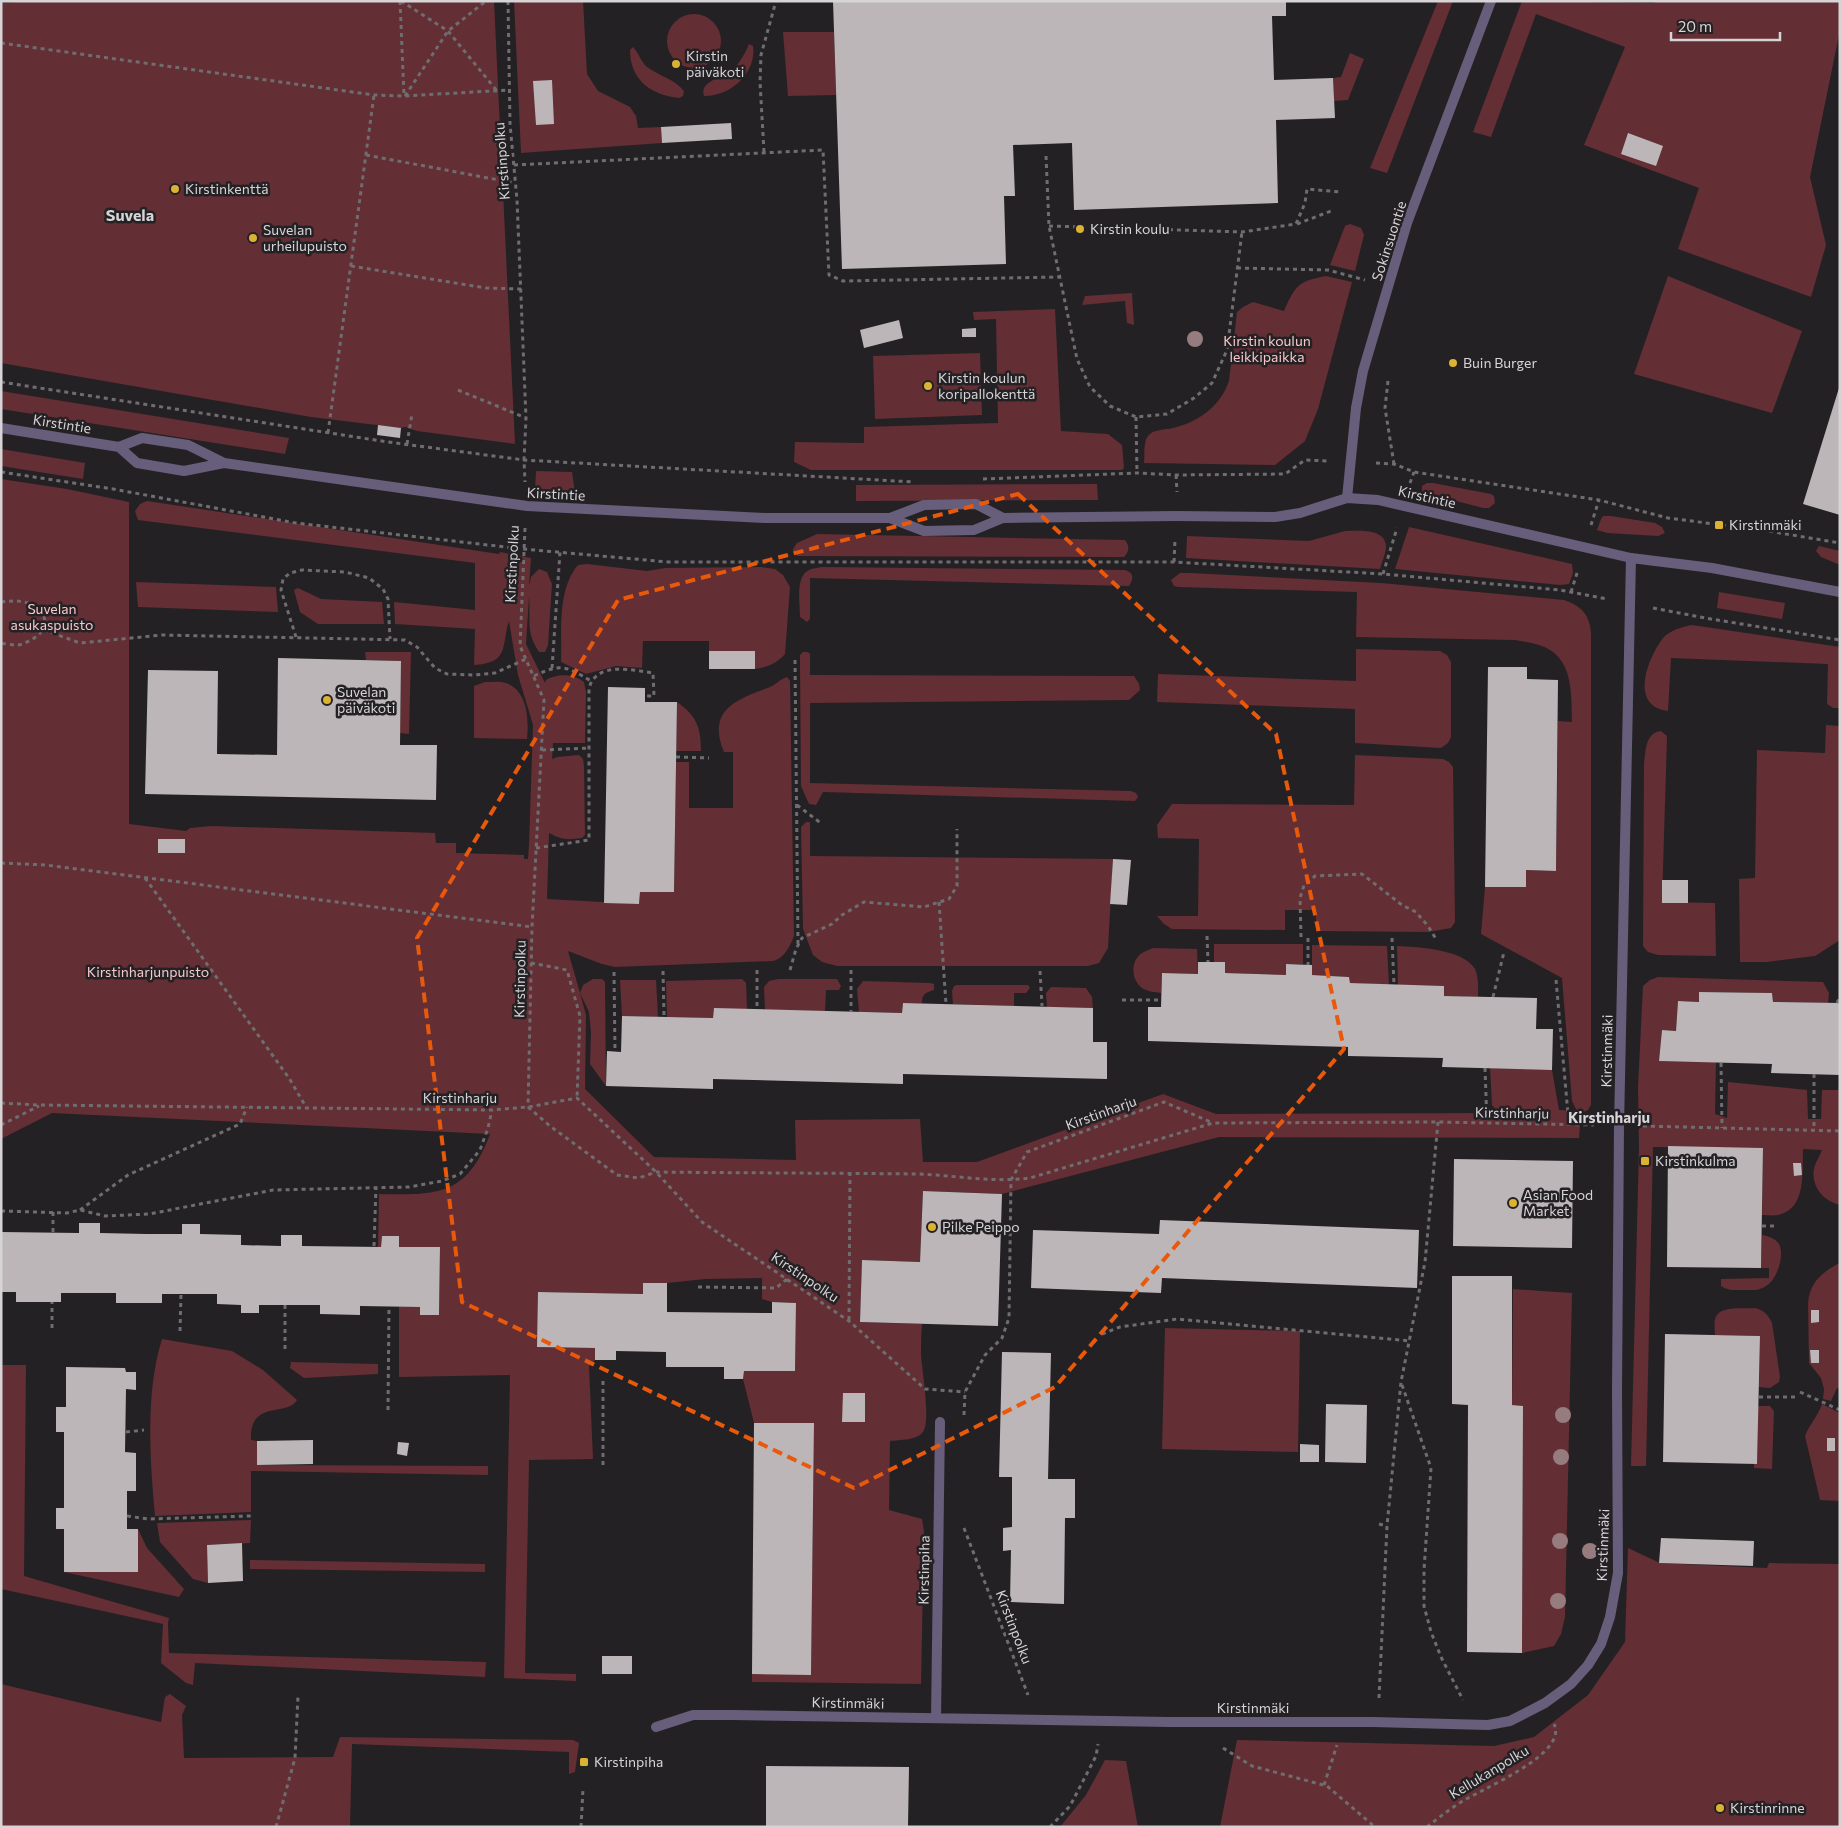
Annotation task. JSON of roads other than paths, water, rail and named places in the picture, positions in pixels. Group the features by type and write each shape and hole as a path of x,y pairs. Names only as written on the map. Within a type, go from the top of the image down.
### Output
{"street":[{"name":"Sokinsuontie","path":"1347,498 1356,408 1363,372 1407,223 1490,1"},
{"name":"Kirstintie","path":"1,428 119,447 142,438 188,445 224,462 527,506 765,518 890,518 924,505 976,504 1003,518"},
{"name":"Kirstintie","path":"119,447 137,463 184,471 224,462"},
{"name":"Kirstintie","path":"890,518 924,531 974,530 1003,518 1275,517 1300,513 1347,498 1378,500 1631,558 1712,568 1840,592"},
{"name":"Kirstinmäki","path":"656,1727 693,1715 1488,1725 1510,1721 1545,1703 1571,1684 1588,1665 1600,1644 1610,1616 1618,1573 1619,1126 1631,558"},
{"name":"Kirstinpiha","path":"936,1718 940,1422"}],"place":[{"name":"Kirstin päiväkoti","path":"676,64"},
{"name":"Kirstinkenttä","path":"175,189"},
{"name":"Kirstin koulu","path":"1080,229"},
{"name":"Suvelan urheilupuisto","path":"253,238"},
{"name":"Buin Burger","path":"1453,363"},
{"name":"Kirstin koulun koripallokenttä","path":"928,386"},
{"name":"Kirstinmäki","path":"1719,525"},
{"name":"Suvelan päiväkoti","path":"327,700"},
{"name":"Kirstinkulma","path":"1645,1161"},
{"name":"Asian Food Market","path":"1513,1203"},
{"name":"Pilke Peippo","path":"932,1227"},
{"name":"Kirstinpiha","path":"584,1762"},
{"name":"Kirstinrinne","path":"1720,1808"}],"district":[{"name":"Suvela","path":"130,215"},
{"name":"Kirstinharju","path":"1609,1118"}],"park label":[{"name":"Kirstin koulun leikkipaikka","path":"1267,350"},
{"name":"Suvelan asukaspuisto","path":"52,618"},
{"name":"Kirstinharjunpuisto","path":"148,972"}]}
